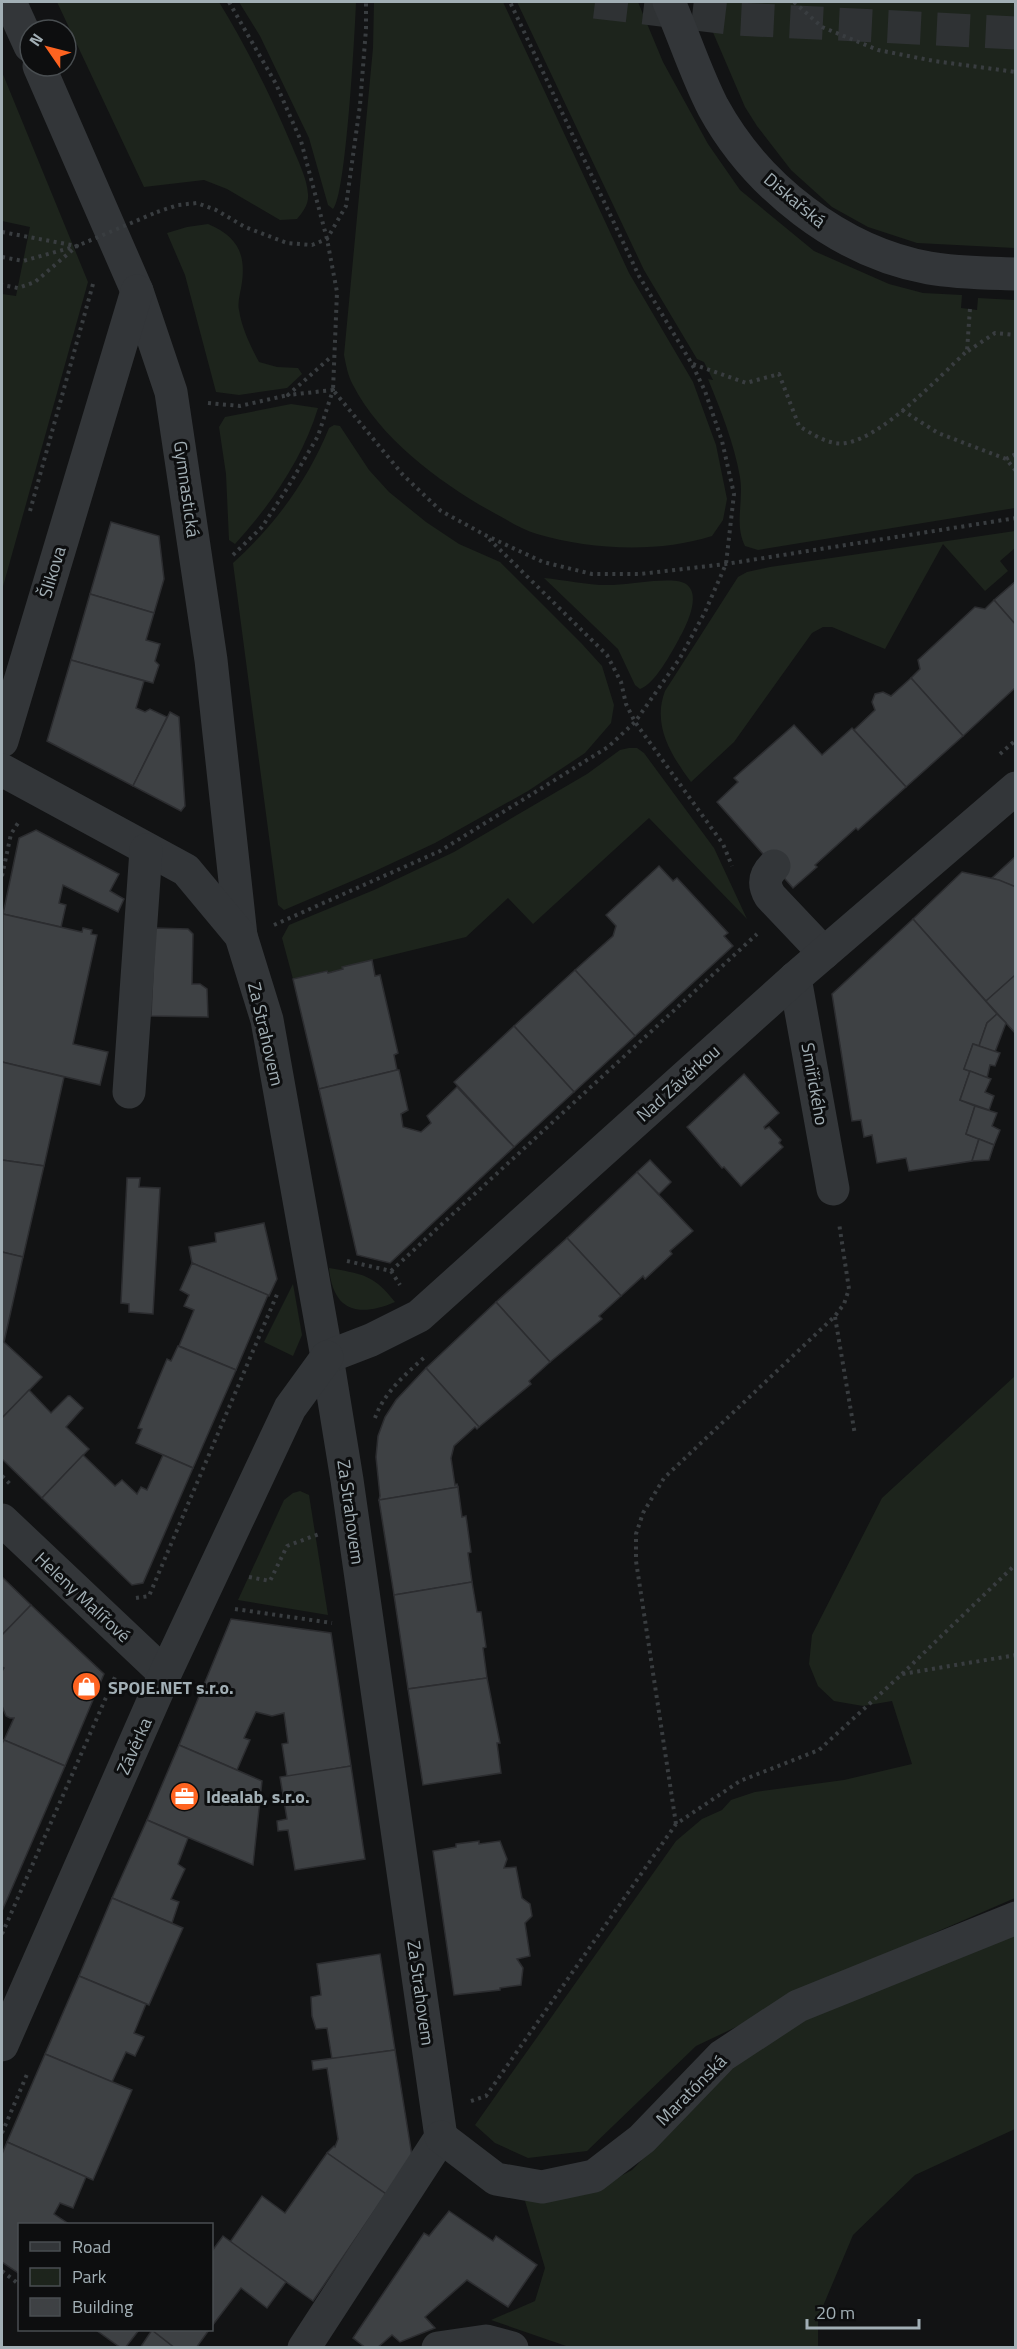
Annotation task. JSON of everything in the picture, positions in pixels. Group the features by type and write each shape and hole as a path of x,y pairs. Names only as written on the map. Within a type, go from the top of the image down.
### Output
{"street":[{"path":"10,2 18,20"},
{"name":"Diskařská","path":"669,2 713,106 738,146 767,178 803,210 833,231 863,247 893,259 929,268 971,273 1016,274"},
{"name":"Gymnastická","path":"44,78 137,291 171,392 212,660 241,936"},
{"name":"Šlikova","path":"2,741 137,291"},
{"name":"Šlikova","path":"104,402 123,380 136,376 147,376 159,380 171,392"},
{"name":"Za Strahovem","path":"2,770 186,870 241,936 267,1020 327,1356 347,1480 441,2137"},
{"name":"Nad Závěrkou","path":"327,1356 371,1340 419,1316 795,978 1016,788"},
{"path":"129,1092 143,878 147,850"},
{"path":"774,866 766,876 765,887 770,896 824,953"},
{"name":"Smiřického","path":"795,978 833,1190"},
{"name":"Závěrka","path":"2,2045 165,1674 290,1408 327,1356"},
{"name":"Heleny Malířové","path":"2,1520 165,1674"},
{"name":"Maratónská","path":"441,2137 496,2179 542,2187 594,2176 642,2139 722,2056 798,2006 1016,1918"},
{"path":"304,2348 441,2137"},
{"path":"438,2348 486,2341 512,2348"}],"path":[{"path":"226,562 262,527 318,436 333,390 332,355 336,292 327,238 301,141 276,84 229,2"},
{"path":"2,257 23,261 77,246 178,205 197,203 216,210 245,227 287,243 312,245 327,238 346,206 360,105 366,2"},
{"path":"271,926 440,851 608,747 635,722 680,658 705,612 726,564 734,494 722,441 705,391 692,364 639,276 510,2"},
{"path":"794,2 822,27 878,50 934,61 1016,72"},
{"path":"2,232 77,246"},
{"path":"2,285 18,288 35,282 77,246"},
{"path":"967,351 971,273"},
{"path":"27,522 94,280"},
{"path":"692,364 746,383 779,374 799,426 823,440 844,444 872,434 967,351 995,333 1016,335"},
{"path":"288,395 332,355"},
{"path":"207,403 240,406 288,395 333,390"},
{"path":"333,390 403,475 441,511 486,536 543,562 592,574 640,574 726,564 1016,518"},
{"path":"902,410 938,433 1006,459 1016,471"},
{"path":"1006,459 1016,454"},
{"path":"486,536 607,655 621,682 626,704 635,722 723,844 735,874"},
{"path":"2,876 11,834 22,816"},
{"path":"391,1271 761,929"},
{"path":"676,1824 636,1561 636,1534 643,1513 664,1479 835,1316 844,1304 849,1289 833,1190"},
{"path":"129,1599 149,1596 279,1290"},
{"path":"835,1316 855,1435"},
{"path":"243,1576 270,1581 287,1546 328,1531"},
{"path":"468,2102 486,2096 676,1824 740,1781 819,1750 1016,1564"},
{"path":"229,1608 343,1625"},
{"path":"902,1674 1016,1655"},
{"path":"2,1934 115,1675"},
{"path":"2,2133 30,2068"},
{"path":"2,2271 18,2283"}],"green space":[{"path":"57,2 219,2 267,91 304,176 308,201 297,219 280,220 227,189 204,180 144,187 78,47 78,18 65,18"},
{"path":"239,2 356,2 346,146 338,198 333,209 328,205 309,138 260,36"},
{"path":"374,2 503,2 629,273 693,382 716,445 727,499 723,520 712,536 670,545 625,547 580,543 532,532 476,502 435,475 397,442 365,405 351,382 344,355 373,48"},
{"path":"517,2 638,2 663,62 708,144 740,190 814,251 889,284 923,293 962,295 961,308 977,310 978,298 1015,300 1015,508 758,550 745,546 740,529 740,477 731,439 708,379 713,380 704,362 697,359 644,270"},
{"path":"700,2 1015,2 1015,248 917,243 868,227 832,207 791,170 757,126 745,107"},
{"path":"2,72 88,282 2,590 2,294 16,296 30,227 2,221"},
{"path":"208,224 226,234 237,246 240,254 243,271 239,310 244,330 259,362 277,367 298,368 302,374 287,388 239,395 216,392 185,275 167,233"},
{"path":"291,404 318,408 312,427 273,497 235,544 229,540 226,474 219,427 225,417"},
{"path":"334,425 340,426 369,470 389,492 426,522 459,544 500,562 582,644 602,666 614,705 611,723 585,753 528,791 435,843 284,910 278,905 233,563 263,533 289,501 311,466 329,428"},
{"path":"1015,531 1015,548 1000,561 1008,571 985,591 943,544 885,649 832,627 823,627 812,633 734,742 691,782 666,739 662,728 662,704 665,691 738,577 747,572 770,567"},
{"path":"544,578 604,585 677,581 686,584 691,590 693,597 690,616 657,675 640,689 635,685 618,649"},
{"path":"637,748 644,753 714,848 747,919 649,818 533,924 508,898 466,937 343,967 343,969 328,973 326,971 293,979 282,938 289,925 374,890 454,852 587,774 620,750"},
{"path":"329,1268 366,1277 380,1286 395,1302 370,1309 359,1310 350,1307 336,1294"},
{"path":"293,1284 302,1335 293,1356 264,1342"},
{"path":"1015,1376 1015,1898 934,1933 696,2046 587,2151 528,2158 495,2143 475,2125 676,1841 702,1819 722,1810 731,1800 755,1792 844,1780 912,1764 892,1701 863,1706 834,1701 818,1686 809,1664 812,1635 882,1498"},
{"path":"300,1491 309,1495 328,1615 238,1600 284,1500"},
{"path":"1015,1932 1015,2129 915,2175 853,2235 818,2318 818,2347 569,2347 491,2320 535,2301 545,2268 525,2201 587,2194 632,2170 725,2074 825,2002"}],"building":[{"path":"111,522 159,536 164,579 154,613 90,594"},
{"path":"1016,581 1016,625 994,600"},
{"path":"90,594 154,613 146,640 160,644 155,661 159,665 153,683 71,660"},
{"path":"994,600 1016,625 1016,687 963,736 911,678 920,669 918,660 975,607 985,609"},
{"path":"71,660 144,681 136,708 145,712 150,709 167,717 133,786 47,741"},
{"path":"911,678 963,736 906,787 854,730 875,710 872,702 875,694 883,692 891,696"},
{"path":"170,712 179,717 185,806 181,811 133,786"},
{"path":"794,725 822,755 852,728 906,787 858,830 856,828 793,888 717,802 738,782 734,778"},
{"path":"36,830 119,874 110,891 124,899 118,912 63,885 59,903 66,905 61,927 3,914 19,838"},
{"path":"1016,856 1016,887 992,878"},
{"path":"659,866 673,881 677,878 728,933 724,936 733,946 635,1036 575,970 613,936 616,926 606,915"},
{"path":"962,872 999,880 1016,887 1016,975 986,1001 913,919"},
{"path":"3,914 82,932 83,928 92,930 91,934 97,935 73,1044 108,1052 100,1085 2,1062"},
{"path":"913,919 997,1014 987,1023 979,1046 973,1044 964,1069 970,1071 960,1100 975,1106 966,1134 979,1139 972,1161 909,1171 906,1158 877,1163 872,1135 864,1137 861,1120 852,1121 832,994"},
{"path":"155,928 188,929 193,934 192,984 200,984 207,989 208,1017 151,1016"},
{"path":"372,960 375,976 380,975 398,1053 394,1055 397,1070 319,1089 293,979 327,971 328,973"},
{"path":"575,970 635,1036 574,1092 514,1026"},
{"path":"1014,976 1016,978 1016,1034 986,1001"},
{"path":"997,1014 1006,1023 995,1052 979,1046 987,1023"},
{"path":"514,1026 574,1092 514,1147 454,1082"},
{"path":"973,1044 1000,1053 995,1066 990,1065 987,1078 964,1069"},
{"path":"2,1062 64,1077 44,1166 2,1160"},
{"path":"399,1070 408,1110 401,1114 403,1127 421,1132 431,1123 427,1116 457,1087 514,1147 390,1263 357,1255 319,1089"},
{"path":"970,1071 991,1079 985,1092 994,1096 989,1110 960,1100"},
{"path":"744,1074 779,1113 764,1127 765,1129 769,1127 781,1140 779,1143 783,1147 741,1186 724,1167 722,1168 687,1127"},
{"path":"975,1106 997,1113 992,1126 1000,1130 994,1145 966,1134"},
{"path":"979,1139 994,1145 989,1160 972,1161"},
{"path":"2,1160 44,1166 23,1257 2,1252"},
{"path":"650,1160 671,1182 659,1194 637,1172"},
{"path":"637,1172 693,1231 670,1251 672,1254 645,1279 643,1276 621,1296 567,1238"},
{"path":"127,1178 140,1178 139,1187 160,1188 153,1314 129,1312 129,1304 121,1303"},
{"path":"264,1223 277,1279 269,1296 192,1263 189,1247 216,1242 215,1233"},
{"path":"567,1238 621,1296 599,1316 602,1319 550,1362 496,1302"},
{"path":"2,1252 23,1257 4,1342 42,1377 2,1418"},
{"path":"192,1263 268,1295 236,1370 179,1346 194,1310 184,1306 189,1295 180,1290"},
{"path":"496,1302 550,1362 529,1381 531,1384 479,1427 426,1368"},
{"path":"178,1346 236,1370 193,1468 136,1443 142,1429 138,1428 167,1359 171,1361"},
{"path":"426,1368 479,1427 477,1429 475,1427 454,1446 451,1458 455,1485 457,1484 458,1487 379,1500 376,1457 378,1436 385,1417 396,1400"},
{"path":"29,1390 51,1413 68,1396 83,1408 66,1427 89,1449 42,1498 2,1459 2,1418"},
{"path":"83,1455 115,1486 122,1480 137,1494 141,1487 147,1490 163,1455 193,1468 143,1583 132,1585 42,1498"},
{"path":"458,1487 462,1517 466,1516 472,1582 394,1595 379,1500"},
{"path":"2,1577 31,1605 2,1635"},
{"path":"472,1582 477,1612 481,1612 486,1647 483,1648 487,1678 408,1689 394,1595"},
{"path":"31,1605 104,1674 65,1766 4,1740 14,1718 6,1716 2,1706 2,1671 4,1668 2,1667 2,1635"},
{"path":"231,1619 331,1633 351,1766 287,1777 282,1744 288,1743 284,1713 272,1716 256,1712 244,1738 250,1740 237,1770 179,1745"},
{"path":"487,1678 500,1743 497,1743 501,1773 423,1785 408,1689"},
{"path":"4,1740 65,1766 2,1911 2,1744"},
{"path":"179,1745 262,1781 253,1865 147,1820"},
{"path":"351,1766 365,1859 295,1870 288,1830 278,1831 277,1821 287,1819 280,1777"},
{"path":"147,1820 188,1838 178,1864 185,1869 171,1899 179,1902 172,1923 112,1898"},
{"path":"479,1841 479,1844 500,1841 507,1859 504,1868 516,1867 522,1898 530,1904 532,1916 525,1923 530,1956 517,1959 523,1968 521,1985 500,1988 500,1990 454,1995 433,1851 456,1847 456,1844"},
{"path":"112,1898 183,1928 149,2005 79,1976"},
{"path":"380,1954 395,2050 332,2059 327,2028 316,2029 312,2016 311,1997 321,1995 317,1964"},
{"path":"79,1976 146,2004 134,2033 144,2037 135,2056 126,2052 112,2082 45,2054"},
{"path":"395,2050 412,2156 386,2194 327,2153 335,2147 338,2139 327,2068 313,2070 312,2061"},
{"path":"45,2054 132,2090 93,2180 7,2142"},
{"path":"7,2142 86,2177 73,2208 60,2203 54,2214 68,2223 18,2223 18,2273 2,2262 2,2154"},
{"path":"327,2153 386,2194 313,2301 230,2242 262,2196 285,2213"},
{"path":"449,2211 493,2241 496,2236 537,2265 508,2307 467,2280 425,2317 435,2328 400,2342 392,2335 377,2348 366,2348 353,2338 424,2233 429,2236"},
{"path":"223,2236 286,2282 267,2308 241,2288 213,2325 213,2250"},
{"path":"97,2331 138,2331 125,2348 121,2348"},
{"path":"153,2331 175,2348 140,2348"},
{"path":"153,2331 208,2331 196,2348 175,2348"}],"tunnel":[{"path":"595,2 737,19 1016,33"}],"place":[{"name":"SPOJE.NET s.r.o.","path":"87,1687"},
{"name":"Idealab, s.r.o.","path":"185,1796"}]}
